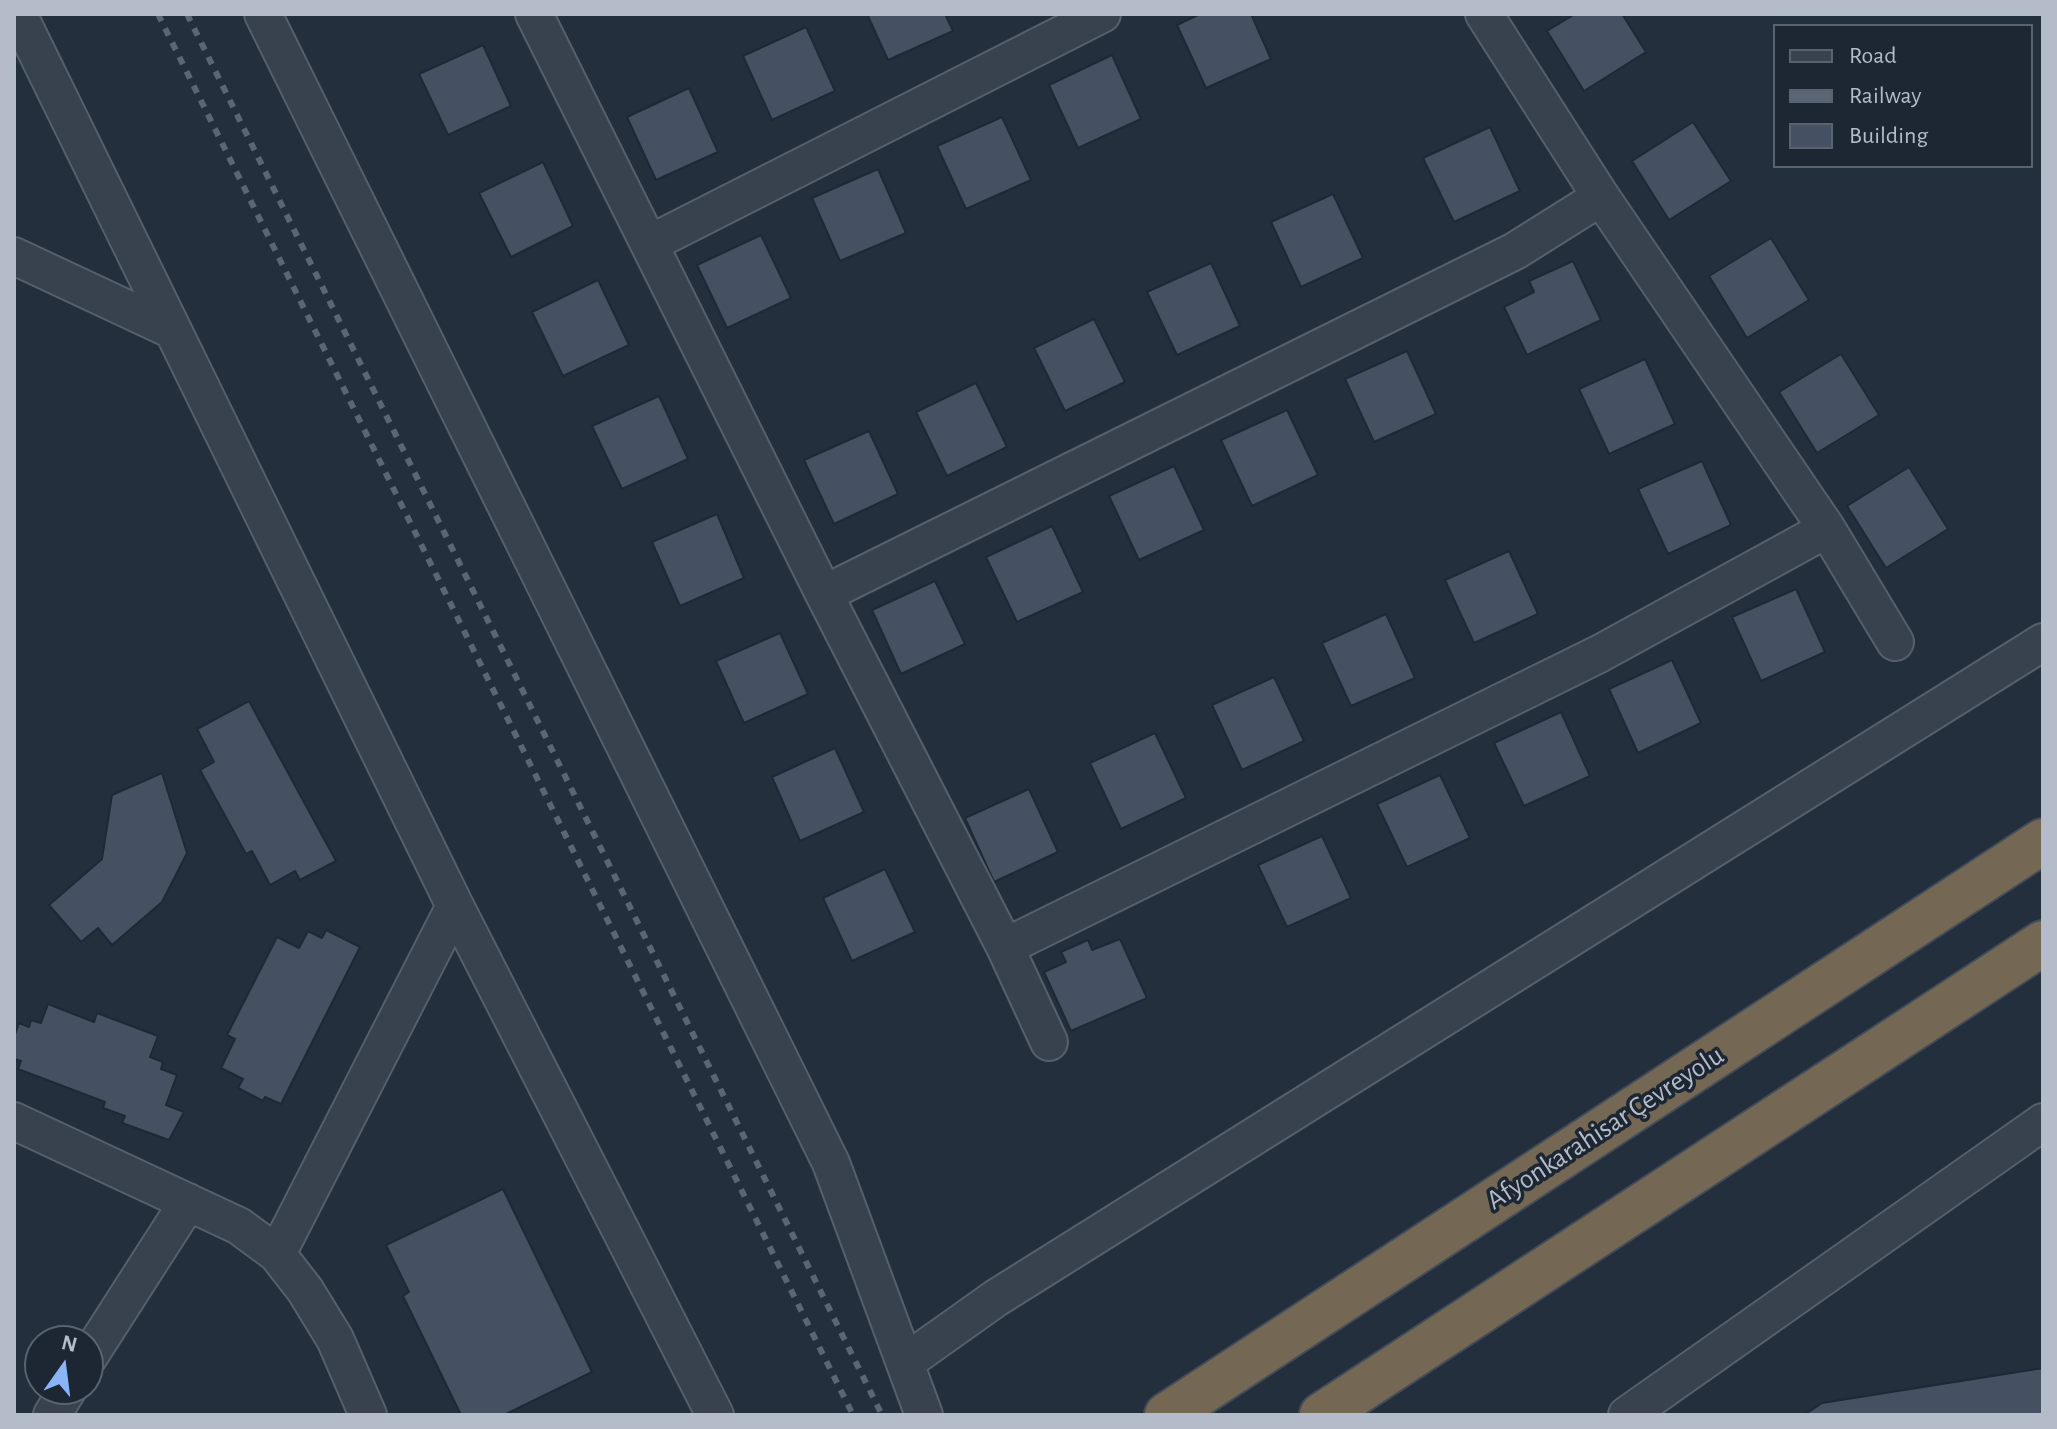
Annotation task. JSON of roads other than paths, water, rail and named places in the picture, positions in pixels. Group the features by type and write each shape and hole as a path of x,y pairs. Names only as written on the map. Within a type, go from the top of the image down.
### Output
{"highway":[{"name":"Afyonkarahisar Çevreyolu","path":"1167,1415 2043,841"},
{"path":"1322,1415 2043,943"}],"street":[{"path":"18,14 455,906 715,1415"},
{"path":"263,14 831,1163 924,1415"},
{"path":"534,14 824,594 1005,947 1049,1042"},
{"path":"649,244 1102,14"},
{"path":"1484,14 1601,197 1827,529 1895,642"},
{"path":"824,594 1515,251 1601,197"},
{"path":"14,256 172,330"},
{"path":"1005,947 1599,654 1827,529"},
{"path":"906,1362 996,1298 2043,642"},
{"path":"277,1254 455,906"},
{"path":"14,1121 239,1226 277,1254 305,1290 335,1339 368,1415"},
{"path":"1627,1415 2043,1122"},
{"path":"104,1333 188,1202"}],"railway":[{"path":"158,14 853,1415"},
{"path":"187,14 882,1415"}]}
